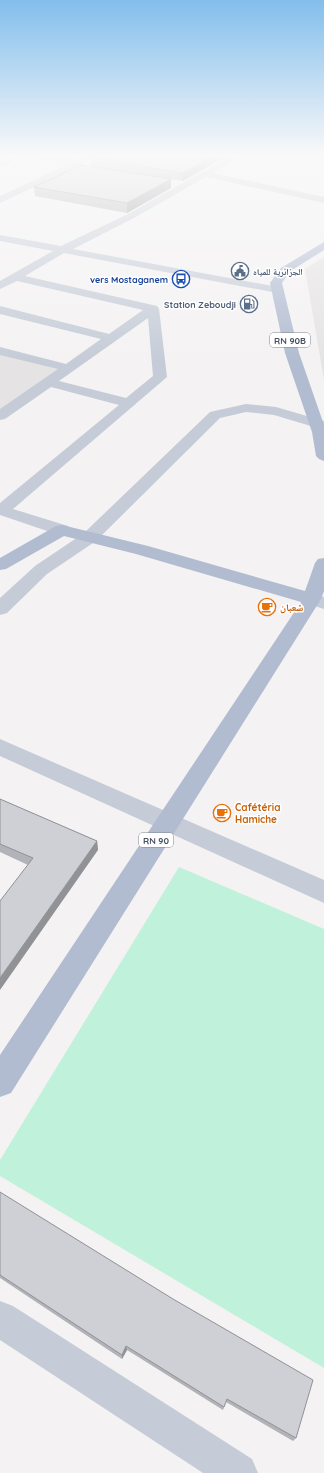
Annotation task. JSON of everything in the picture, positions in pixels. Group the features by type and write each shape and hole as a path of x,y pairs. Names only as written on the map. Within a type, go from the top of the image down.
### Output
{"main road":[{"name":"RN 90B","path":"322,438 292,353 276,283 285,270 324,245"},
{"path":"0,565 62,530 142,550 318,601 324,563"},
{"name":"RN 90","path":"0,1082 168,822 318,601"}],"street":[{"path":"0,286 62,250 113,225"},
{"path":"0,238 278,290"},
{"path":"15,277 153,309"},
{"path":"0,416 153,309"},
{"path":"1,510 160,377 153,309"},
{"path":"0,310 111,338"},
{"path":"0,351 68,368"},
{"path":"48,382 129,404"},
{"path":"0,609 41,570 90,537 215,415 246,408 276,411 322,438"},
{"path":"1,510 62,530"},
{"path":"0,747 324,892"},
{"path":"0,1319 238,1473"}],"shaded area":[{"path":"324,257 324,380 305,269"},
{"path":"0,351 68,368 0,416"}],"green space":[{"path":"179,867 324,929 324,1368 0,1176 0,1160"}],"building":[{"path":"0,799 97,841 0,978 0,901 33,858 0,844"},
{"path":"0,1192 173,1299 313,1380 296,1438 227,1399 224,1407 126,1346 122,1355 0,1275"}],"place":[{"name":"الجزائرية للمياه","path":"240,271"},
{"name":"vers Mostaganem","path":"181,279"},
{"name":"Station Zeboudji","path":"249,304"},
{"name":"شعبان","path":"267,607"},
{"name":"Cafétéria Hamiche","path":"222,813"}]}
